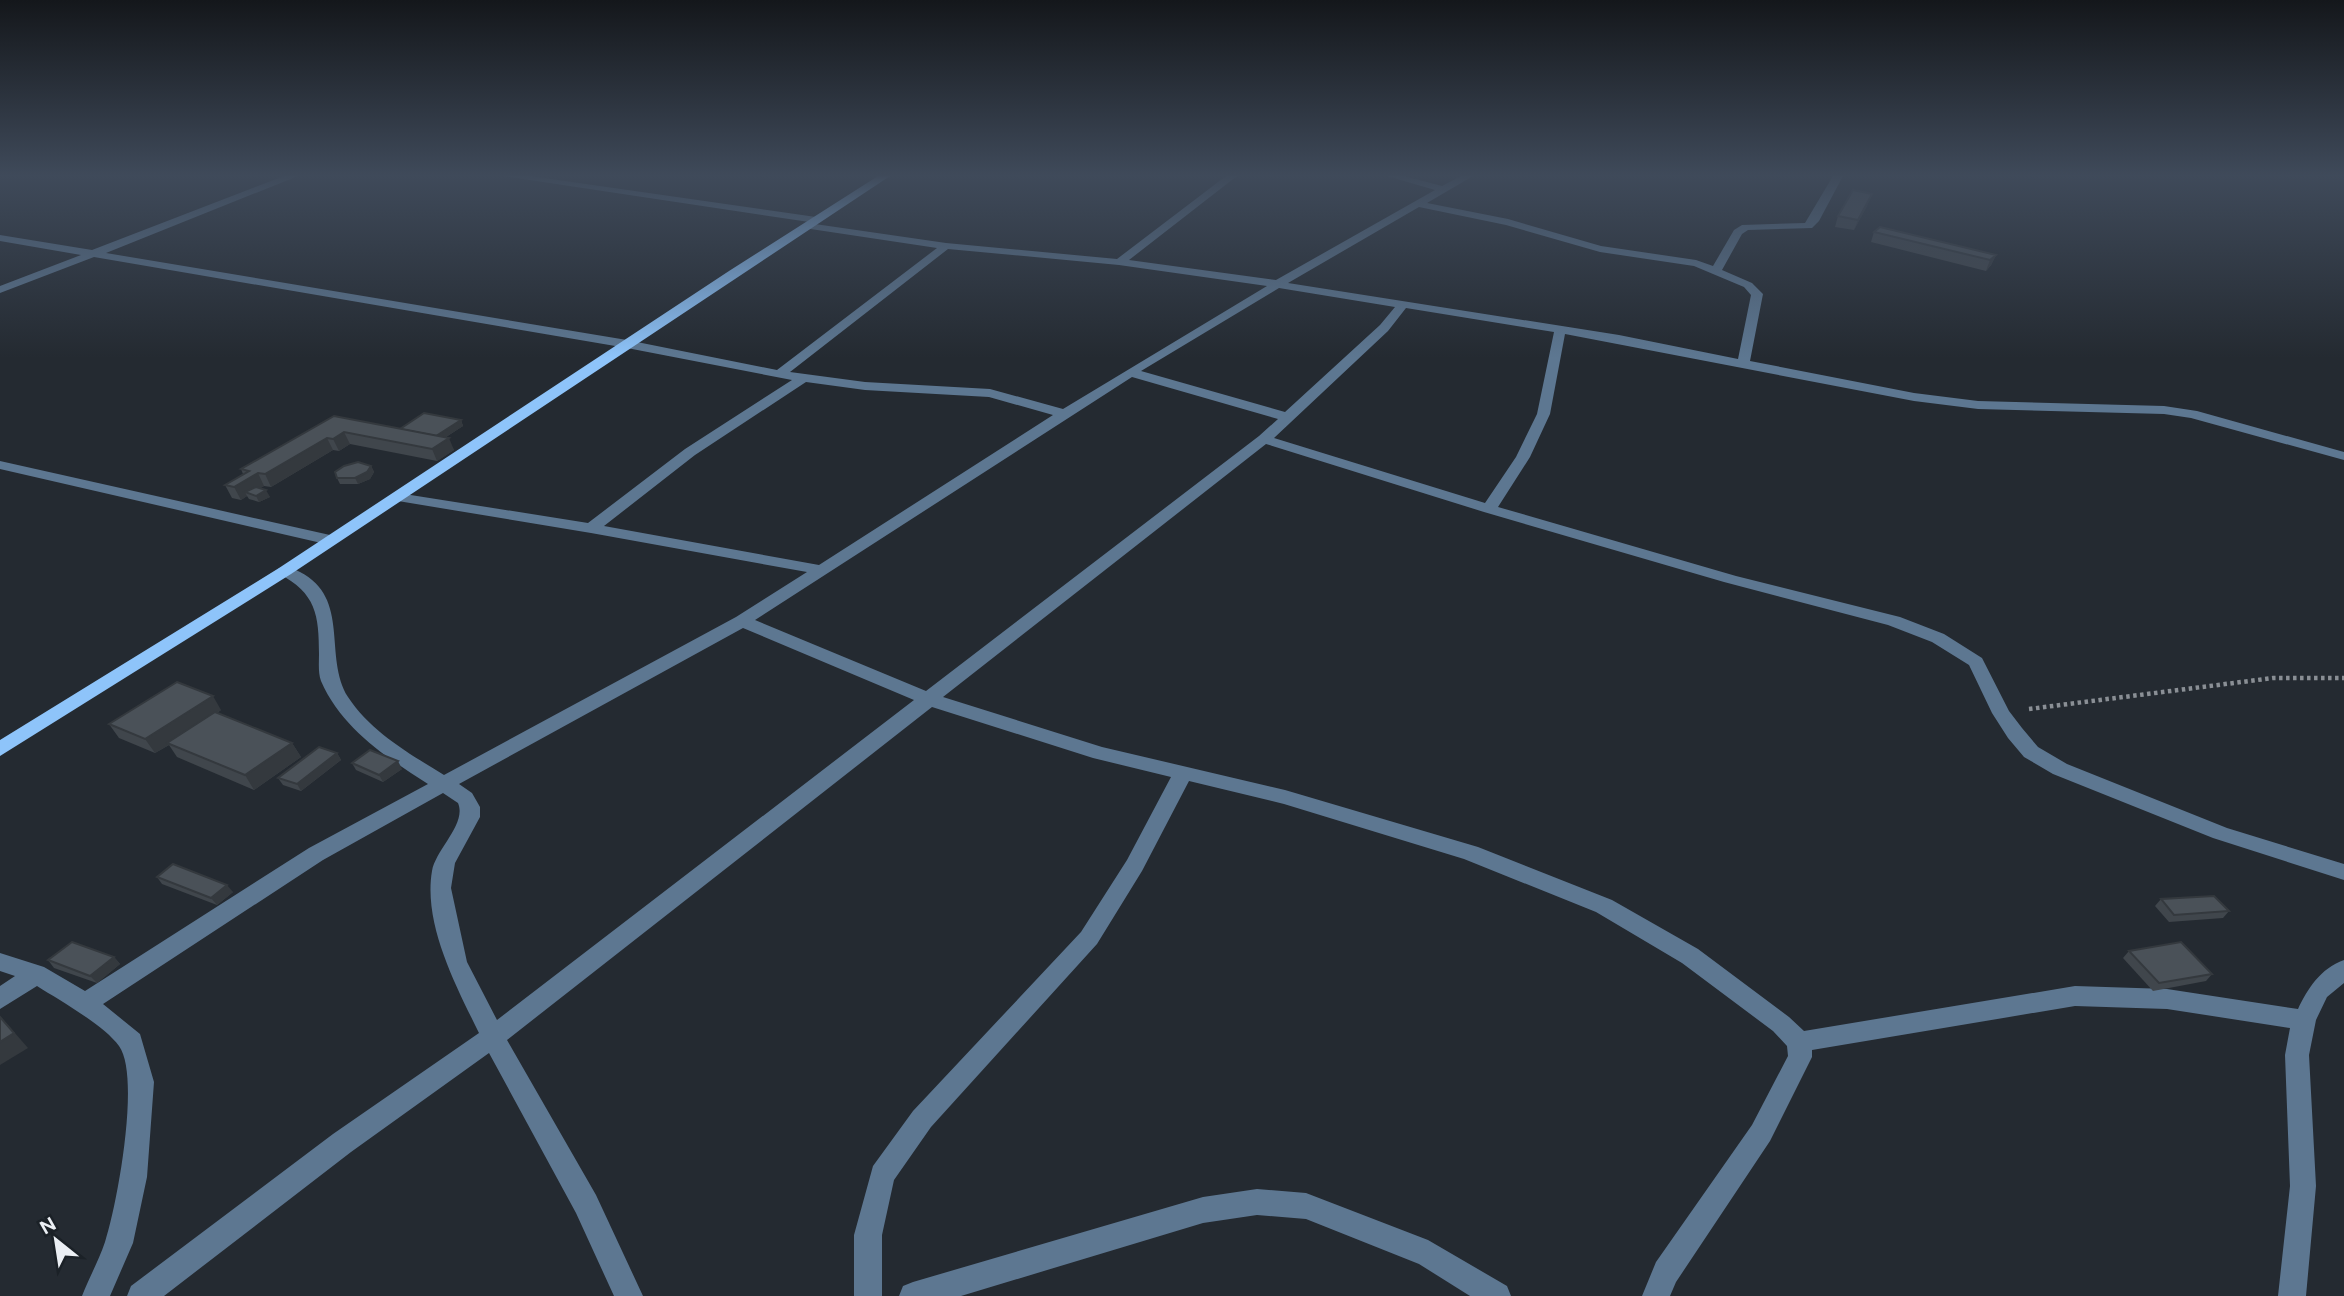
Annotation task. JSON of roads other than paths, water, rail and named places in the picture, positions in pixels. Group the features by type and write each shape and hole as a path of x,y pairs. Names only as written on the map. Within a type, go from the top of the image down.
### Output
{"main road":[{"path":"0,749 285,571 791,236"}],"street":[{"path":"0,290 138,236"},
{"path":"891,236 946,246 1119,262 1276,284 1744,362 1914,397 1978,405 2164,410 2344,456"},
{"path":"1119,262 1153,236"},
{"path":"85,1003 316,855 742,621 1130,372 1360,236"},
{"path":"1557,236 1600,249 1680,260 1748,285 1757,294 1744,362"},
{"path":"1716,271 1735,236"},
{"path":"0,238 627,344 803,378 865,386 990,393 1064,415"},
{"path":"779,374 946,246"},
{"path":"141,1296 332,1151 493,1037 1264,439 1384,328 1403,305"},
{"path":"1489,509 1529,446 1540,421 1548,399 1560,330"},
{"path":"1130,372 1287,417"},
{"path":"591,528 690,452 803,378"},
{"path":"1264,439 1489,509 1730,579 1894,621 1938,638 1976,662 2001,713 2031,752 2060,769 2220,833 2344,872"},
{"path":"0,465 330,540"},
{"path":"398,497 591,528 821,570"},
{"path":"285,571 304,579 317,595 326,621 329,678 356,722 388,751 465,798 470,807 470,817 444,863 440,888 456,962 493,1037 586,1204 629,1296"},
{"path":"742,621 928,699 1100,753 1284,797 1471,853 1604,906 1690,956 1781,1024 1799,1042 1800,1058 1761,1133 1666,1272 1656,1296"},
{"path":"868,1296 868,1235 882,1175 922,1119 1089,938 1135,865 1183,773"},
{"path":"0,962 36,974 85,1003 131,1041 142,1082 134,1177 119,1243 96,1296"},
{"path":"2292,1296 2303,1186 2297,1055 2304,1020 2319,990 2344,970"},
{"path":"0,999 36,974"},
{"path":"1799,1042 2075,996 2167,999 2304,1020"},
{"path":"913,1296 1203,1210 1257,1202 1306,1206 1318,1210 1427,1254 1497,1296"}]}
